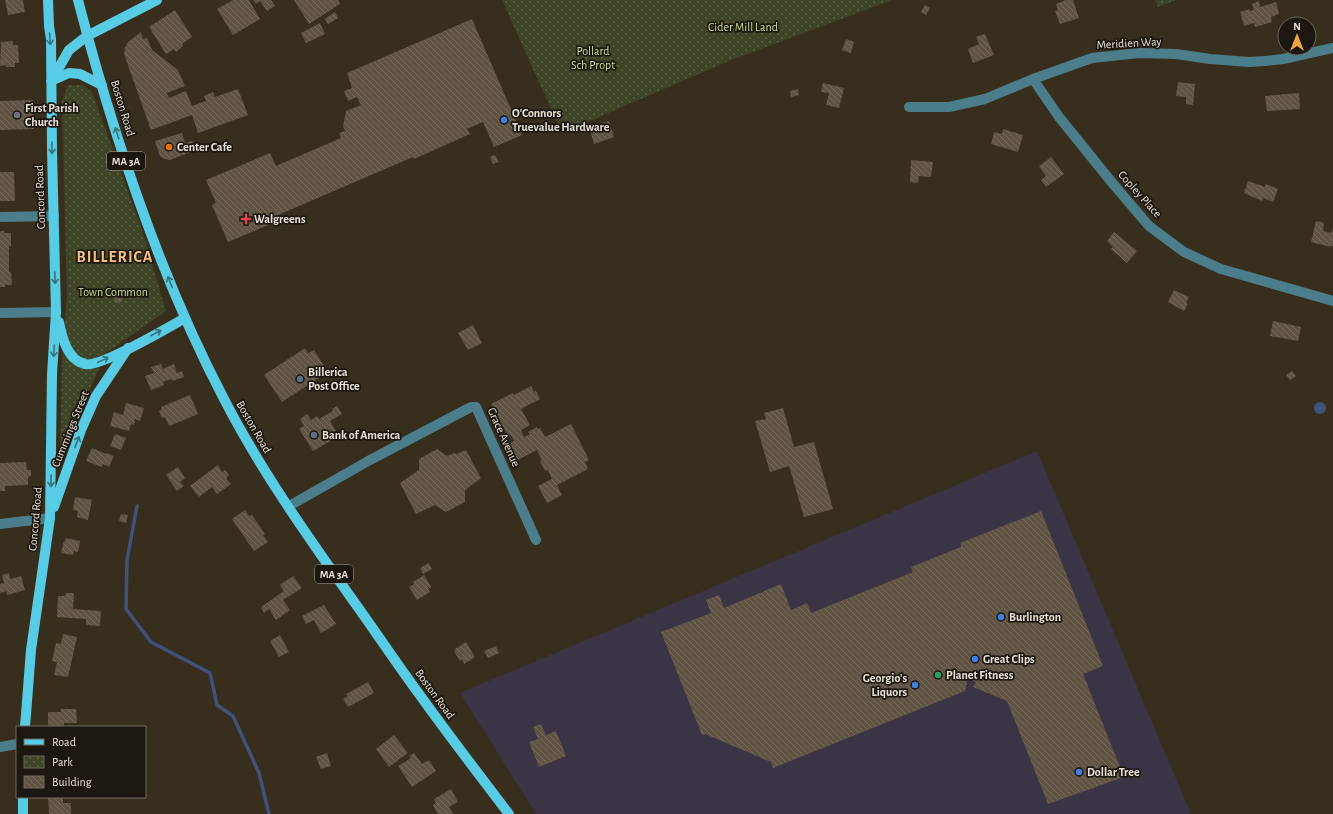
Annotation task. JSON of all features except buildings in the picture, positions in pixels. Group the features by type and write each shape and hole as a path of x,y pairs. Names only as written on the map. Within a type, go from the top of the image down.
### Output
{"main road":[{"name":"Concord Road","path":"25,726 31,650 50,518 52,374 56,312 51,39 48,0"},
{"name":"Boston Road","path":"78,0 87,36 138,196 185,318 224,400 252,449 288,506 420,696 509,814"},
{"path":"51,81 69,50 87,36 157,0"},
{"path":"51,81 69,73 80,74 102,85"},
{"name":"Concord Road","path":"56,312 61,334 67,348 78,361 86,364 93,364 128,348"},
{"name":"Cummings Street","path":"50,518 79,437 96,396 128,348 185,318"},
{"path":"23,798 23,814"}],"street":[{"name":"Meridien Way","path":"909,107 949,107 985,99 1033,79 1092,58 1120,54 1176,54 1210,59 1249,62 1283,60 1333,48"},
{"name":"Copley Place","path":"1033,79 1059,116 1149,226 1184,252 1222,269 1333,301"},
{"path":"0,217 54,216"},
{"path":"0,313 56,312"},
{"name":"Grace Avenue","path":"288,506 370,460 471,407 476,407 536,540"},
{"path":"0,524 50,518"},
{"path":"0,747 16,744"}],"shaded area":[{"path":"1037,451 1191,814 536,814 460,693"}],"green space":[{"name":"Pollard Sch Propt","path":"502,0 892,0 731,60 562,133"},
{"path":"1155,0 1176,0 1158,7"},
{"name":"Town Common","path":"68,85 83,85 92,92 143,233 166,311 106,353 60,456 62,363 67,296 62,100"}],"water":[{"path":"1322,402 1325,403 1325,413 1318,414 1315,413 1314,406 1315,403"}],"waterway":[{"path":"137,506 127,560 126,609 151,642 210,673 217,705 233,716 259,773 269,814"}],"place":[{"name":"First Parish Church","path":"17,115"},
{"name":"O'Connors Truevalue Hardware","path":"504,120"},
{"name":"Center Cafe","path":"169,147"},
{"name":"Walgreens","path":"246,219"},
{"name":"Billerica Post Office","path":"300,379"},
{"name":"Bank of America","path":"314,435"},
{"name":"Burlington","path":"1001,617"},
{"name":"Great Clips","path":"975,659"},
{"name":"Planet Fitness","path":"938,675"},
{"name":"Georgio's Liquors","path":"915,685"},
{"name":"Dollar Tree","path":"1079,772"}],"district":[{"name":"BILLERICA","path":"115,256"}],"park label":[{"name":"Cider Mill Land","path":"743,27"}]}
